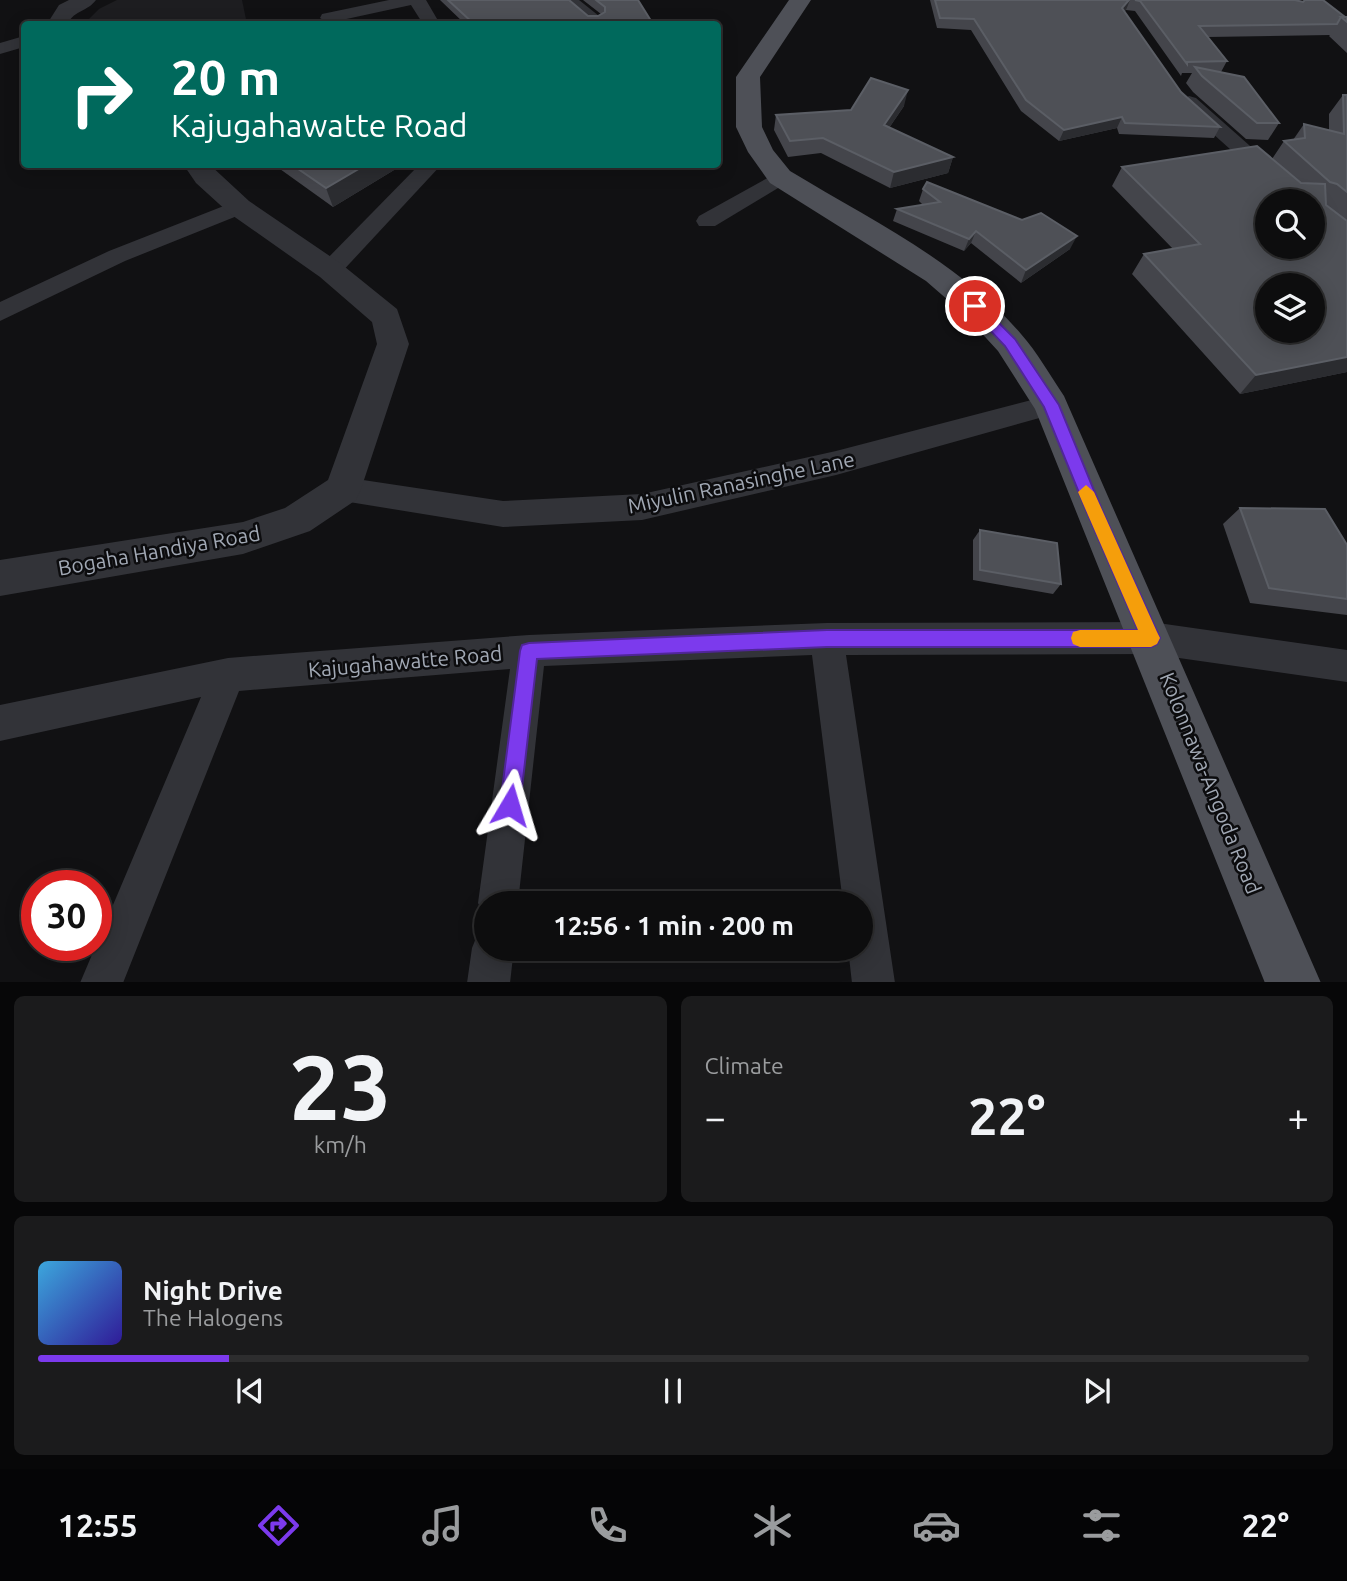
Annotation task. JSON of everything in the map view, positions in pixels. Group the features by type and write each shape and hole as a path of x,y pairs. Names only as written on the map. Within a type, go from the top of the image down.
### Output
{"main road":[{"name":"Kolonnawa-Angoda Road","path":"800,0 748,77 749,127 761,152 780,177 937,274 975,306 1010,343 1051,405 1151,638 1293,982"}],"street":[{"path":"59,21 66,9 86,0"},
{"path":"328,18 374,4 413,0 421,4 430,21"},
{"path":"569,0 595,20"},
{"path":"0,49 21,42"},
{"path":"1177,88 1184,98 1287,189"},
{"path":"199,168 205,177 239,207 330,271 386,317 393,344 343,489"},
{"path":"330,271 428,168"},
{"path":"707,221 780,177"},
{"path":"0,313 117,256 239,207"},
{"name":"Miyulin Ranasinghe Lane","path":"343,489 503,514 642,507 836,463 1051,405"},
{"name":"Bogaha Handiya Road","path":"0,578 243,538 297,520 343,489"},
{"name":"Kajugahawatte Road","path":"0,723 228,675 529,651 827,639 1151,638 1347,666"},
{"path":"827,639 874,982"},
{"path":"499,891 529,651"},
{"path":"101,982 167,828 228,675"},
{"path":"488,982 491,961"}],"shaded area":[{"path":"117,0 242,0 246,21 88,21 99,9"}],"building":[{"path":"448,0 569,0 588,16 598,16 605,12 605,7 596,0 638,0 651,21 471,21"},
{"path":"935,0 1129,0 1122,8 1181,92 1220,127 1125,123 1122,117 1064,130 1026,100 974,19 940,18"},
{"path":"1135,0 1323,0 1345,17 1341,17 1337,24 1199,26 1227,61 1187,64 1140,1"},
{"path":"1195,67 1244,77 1279,123 1257,123"},
{"path":"871,78 908,90 884,125 953,157 894,172 823,138 790,141 776,115 851,110"},
{"path":"1343,95 1347,95 1347,192 1330,182 1284,141 1305,138 1304,124 1344,134"},
{"path":"1257,146 1301,183 1325,184 1326,205 1347,221 1347,357 1256,375 1144,254 1200,244 1122,167"},
{"path":"297,168 360,168 326,188"},
{"path":"927,182 1022,220 1041,213 1077,236 1026,270 976,231 969,239 897,209 940,202 923,189"},
{"path":"1240,508 1325,509 1347,545 1347,599 1269,588"},
{"path":"980,530 1057,543 1061,584 980,570"}],"slow traffic":[{"path":"1080,638 1151,638 1086,492"}],"route":[{"path":"510,805 529,651 827,639 1151,638 1051,405 1010,343 975,306"}]}
